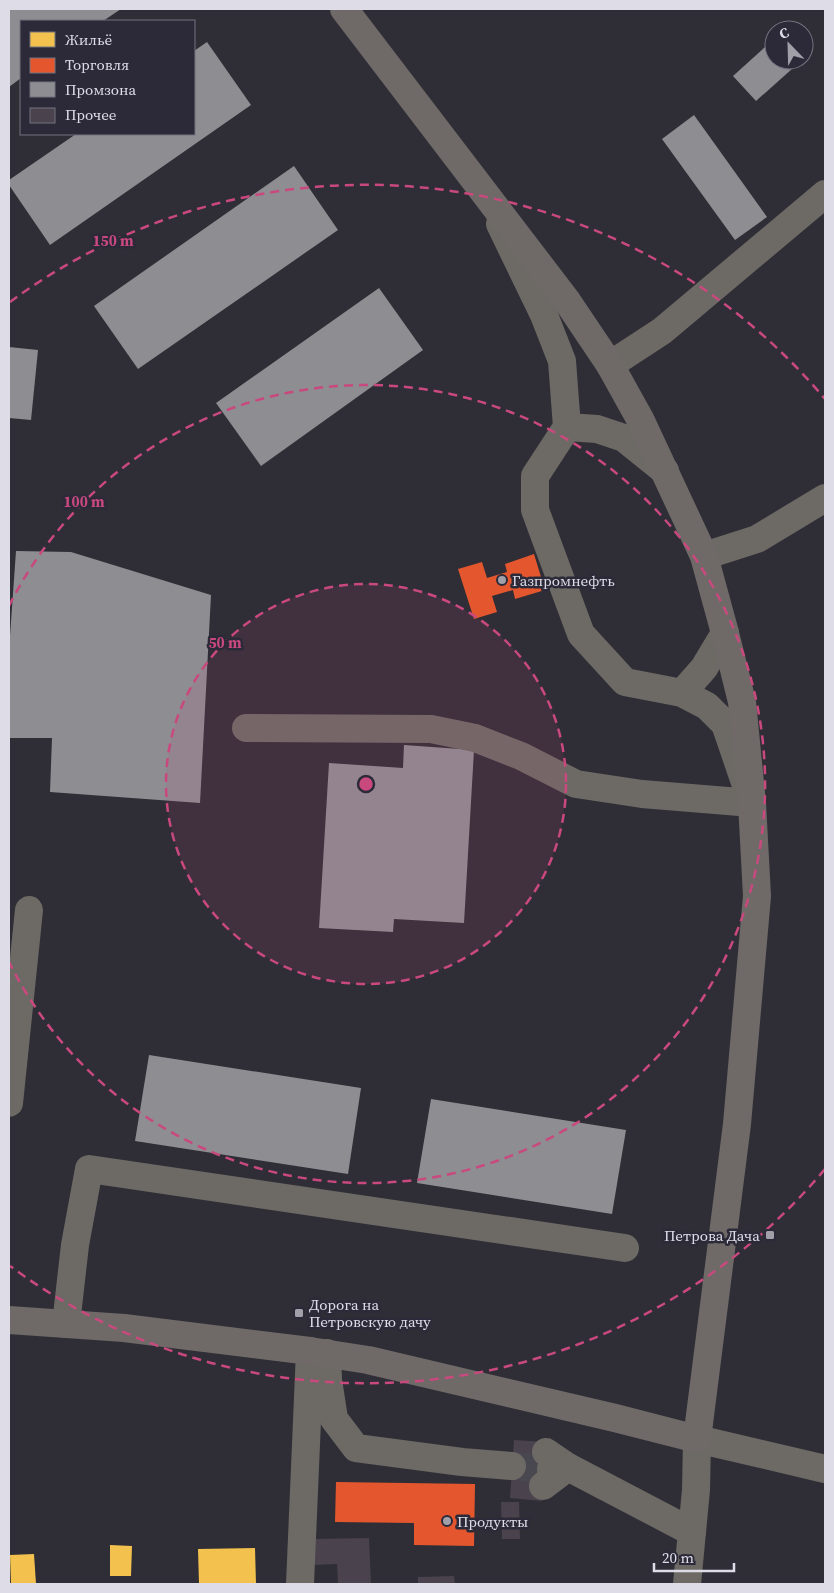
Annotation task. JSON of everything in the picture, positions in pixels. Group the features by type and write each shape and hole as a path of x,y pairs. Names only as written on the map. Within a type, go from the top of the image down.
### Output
{"main road":[{"path":"9,1320 124,1328 319,1352 368,1360 697,1440 732,1169 757,896 752,803 742,702 725,633 704,556 640,419 610,365 567,301 344,9"}],"street":[{"path":"610,365 662,331 825,194"},
{"path":"246,728 431,729 475,738 521,756 576,784 642,794 752,803 725,724 706,706 682,693 625,682 581,634 535,510 534,476 567,427 562,361 544,316 490,202"},
{"path":"567,427 597,429 624,438 665,471"},
{"path":"704,556 757,539 825,498"},
{"path":"682,693 704,668 725,633"},
{"path":"9,1102 28,910"},
{"path":"66,1324 75,1245 89,1169 625,1248"},
{"path":"319,1352 328,1380 334,1420 356,1448 462,1462 512,1466"},
{"path":"300,1584 319,1352"},
{"path":"688,1584 696,1490 697,1440 825,1469"},
{"path":"550,1469 692,1532"}],"building: Жильё":[{"path":"110,1545 132,1546 131,1576 110,1576"},
{"path":"255,1548 256,1584 199,1584 198,1549"},
{"path":"34,1554 36,1584 11,1584 10,1555"}],"building: Торговля":[{"path":"534,554 545,590 515,599 513,590 492,596 497,612 474,619 458,569 482,562 487,578 507,572 505,564"},
{"path":"336,1482 475,1484 474,1546 414,1545 414,1523 335,1522"}],"building: Промзона":[{"path":"9,9 121,9 104,20 20,20 20,79 9,87"},
{"path":"207,42 251,105 50,245 9,185 9,180 75,135 195,135 195,50"},
{"path":"764,48 764,70 791,70 756,101 733,76"},
{"path":"694,115 767,217 735,240 662,139"},
{"path":"294,166 338,230 138,369 94,306"},
{"path":"379,288 423,350 261,466 216,403"},
{"path":"9,347 38,350 31,420 9,418"},
{"path":"16,551 71,552 211,595 200,803 50,792 52,738 9,738 9,650"},
{"path":"404,745 474,750 464,923 394,919 393,932 319,928 329,763 403,768"},
{"path":"149,1055 361,1088 348,1174 135,1141"},
{"path":"431,1099 626,1130 612,1214 417,1183"}],"building: Прочее":[{"path":"514,1440 546,1442 542,1501 510,1498"},
{"path":"501,1502 519,1502 520,1539 502,1539"},
{"path":"369,1538 371,1584 338,1584 337,1564 315,1565 314,1539"},
{"path":"454,1576 455,1584 418,1584 418,1577"}],"tunnel":[{"path":"512,1466 544,1469"}],"place":[{"name":"Газпромнефть","path":"502,580"},
{"name":"Петрова Дача","path":"770,1235"},
{"name":"Дорога на Петровскую дачу","path":"299,1313"},
{"name":"Продукты","path":"447,1521"}]}
